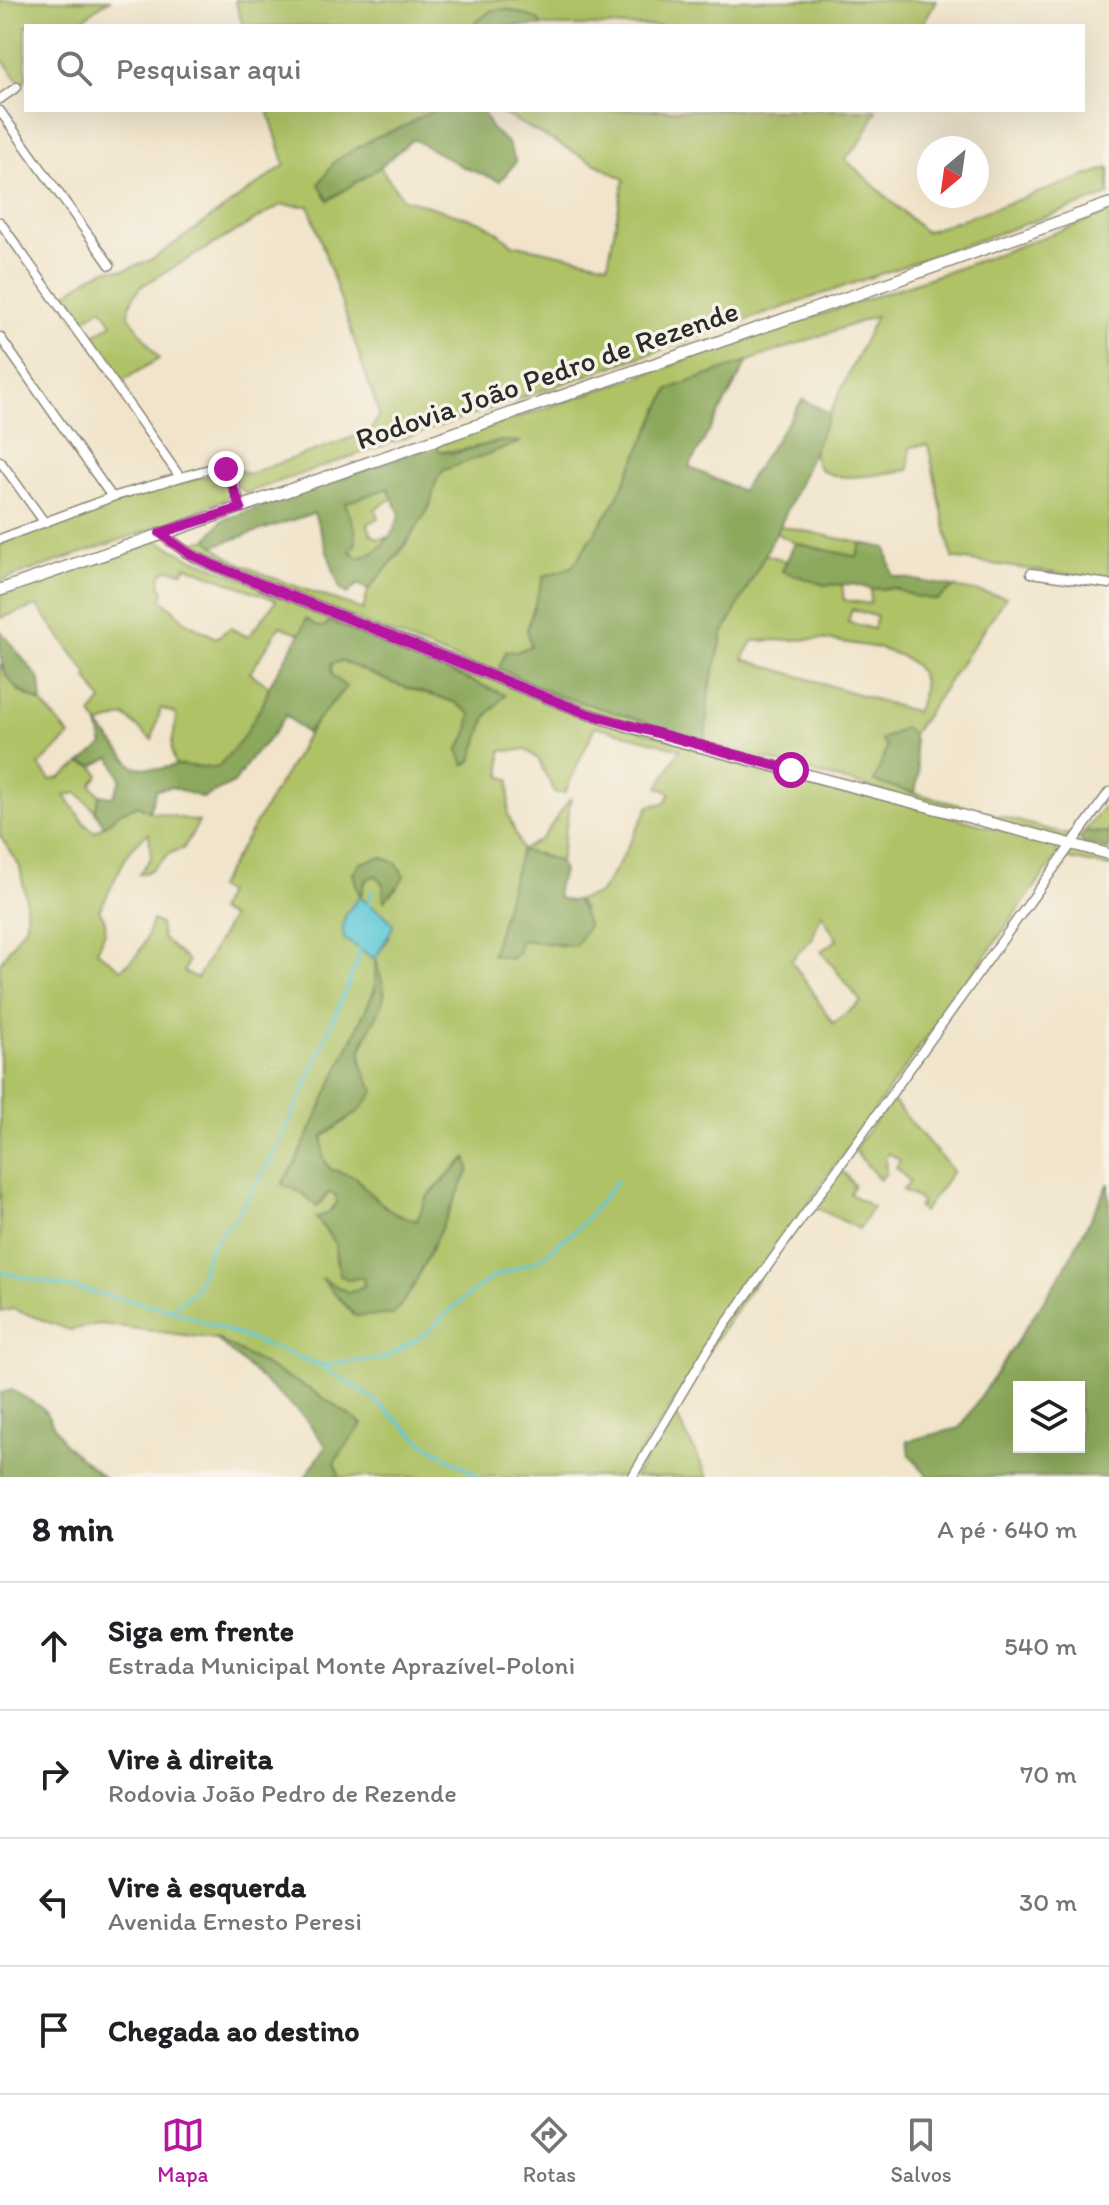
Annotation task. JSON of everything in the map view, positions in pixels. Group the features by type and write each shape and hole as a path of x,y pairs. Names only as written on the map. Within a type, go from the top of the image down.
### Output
{"main road":[{"name":"Rodovia João Pedro de Rezende","path":"0,590 1109,204"}],"street":[{"path":"0,99 17,87"},
{"path":"0,111 110,265"},
{"path":"0,222 180,477"},
{"path":"0,337 112,497"},
{"path":"0,461 45,523"},
{"path":"0,539 112,497 216,467 226,469 241,508"},
{"path":"160,533 188,553 213,565 588,714 1068,846 1109,854"},
{"path":"1031,573 1109,584"},
{"path":"632,1477 710,1346 1109,792"}],"green space":[{"path":"0,0 111,0 77,24 24,24 24,82 21,85 0,56"},
{"path":"235,0 936,0 923,24 541,24 537,19 492,10 474,24 242,24"},
{"path":"508,9 537,19 541,24 474,24 492,10"},
{"path":"269,112 430,112 374,138 329,200 380,167 402,198 481,222 512,244 608,264 624,179 500,112 876,112 860,143 845,159 925,232 1109,168 1109,195 246,493 240,489 232,471 236,469 248,474 371,431 379,414 309,206 281,205 142,286 133,297 128,314 159,359 120,382 89,339 112,323 102,308 78,323 60,298 108,269 124,270 153,259 285,165"},
{"path":"430,112 483,112 492,130 508,143 516,162 500,181 463,167 413,139 380,167 328,200 319,184 335,161 374,138"},
{"path":"1109,213 1109,581 952,558 928,445 910,447 909,470 846,477 821,469 815,459 816,443 876,316 669,389 614,504 572,567 544,576 527,629 531,646 516,652 500,668 554,694 705,740 709,690 723,634 765,554 787,561 782,571 825,585 842,584 844,600 870,604 871,589 894,588 937,600 954,587 1006,597 913,734 904,728 887,747 874,782 1073,836 1068,841 587,711 215,563 190,550 195,542 208,539 237,562 363,610 368,590 403,549 430,506 436,477 443,470 518,442 498,442 448,451 438,451 437,445 964,266","holes":["852,609 877,617 873,629 848,622","820,639 877,648 911,662 921,674 923,690 916,712 743,659 753,641"]},
{"path":"748,361 689,467 741,491 803,399 830,414 780,526 723,634 709,690 705,740 554,694 499,668 506,651 516,652 531,646 527,629 544,576 572,567 614,504 669,389"},
{"path":"501,441 521,442 444,470 437,479 430,504 421,520 368,590 358,584 347,594 340,589 314,513 213,546 208,539 222,520 437,445 439,451 455,453","holes":["388,488 400,514 390,537 380,548 358,558 350,551 356,543 355,529 345,503"]},
{"path":"221,472 227,476 231,493 225,499 158,527 0,581 0,543 113,502"},
{"path":"388,488 393,498 375,509 378,518 368,524 371,534 379,539 387,537 381,549 358,559 350,550 356,543 355,529 345,503"},
{"path":"780,526 861,543 857,557 795,543 776,533"},
{"path":"156,540 186,556 587,716 1058,846 1057,856 820,1186 626,1477 340,1477 334,1463 362,1424 313,1391 215,1339 100,1324 70,1330 13,1309 0,1312 0,963 26,924 26,899 20,867 0,836 0,665 18,691 42,703 70,736 39,765 50,780 60,778 81,763 93,766 99,775 91,785 100,795 95,811 78,793 65,795 85,824 95,832 121,812 138,805 149,811 199,822 183,849 170,854 145,873 139,874 151,858 149,833 132,848 99,910 105,925 97,951 121,969 141,948 152,920 160,924 162,938 188,961 184,972 197,979 231,918 218,911 226,893 217,888 321,715 329,690 330,664 342,661 395,684 454,702 472,714 467,735 458,750 465,765 472,760 486,717 504,695 329,621 326,626 301,634 280,626 250,673 269,686 261,709 241,740 217,768 176,765 172,745 176,714 161,708 152,740 125,716 98,725 91,714 102,701 87,673 37,606 0,618 0,595","holes":["186,566 276,601 248,637 230,628 216,638 186,622 162,599 161,574 169,569 182,572","595,726 680,749 658,787 671,793 665,803 649,806 599,894 577,900 584,911 562,946 524,940 518,943 511,959 493,954 537,853 560,862 571,797 542,838 522,850 508,814 510,780 501,776 501,751 526,750 538,759 555,793 565,793","360,863 398,886 384,899 383,885 376,875 366,880 361,895","360,897 387,917 389,937 375,959","821,913 837,940 821,951 861,1002 833,1023 791,960 812,939","376,963 385,994 361,1050 360,1110 323,1137 323,1157 330,1169 356,1177 369,1193 395,1214 417,1221 437,1186 466,1158 469,1170 411,1291 393,1315 378,1315 336,1288 349,1293 365,1286 363,1277 336,1263 335,1243 316,1218 328,1213 337,1203 336,1195 328,1193 324,1200 312,1203 304,1194 282,1183 296,1162 375,989"]},
{"path":"795,543 857,557 861,543 886,548 893,576 954,587 937,600 894,588 825,585 782,571"},
{"path":"306,619 319,627 326,626 329,621 505,695 486,717 472,760 464,765 458,750 467,735 471,714 454,702 395,684 342,661 331,664 332,675 346,687 306,733 286,715 234,783 203,798 172,787 156,790 149,811 138,805 121,812 104,826 95,811 100,795 113,797 121,779 111,757 93,766 81,763 103,745 98,725 134,767 160,769 176,765 217,768 240,742"},
{"path":"0,630 40,680 42,703 19,689 6,675 1,657"},
{"path":"904,728 913,734 918,775 915,793 874,782 887,747 881,740"},
{"path":"1109,800 1109,834 1085,831"},
{"path":"1085,831 1109,834 1109,850 1082,844 1080,838"},
{"path":"1072,849 1109,857 1109,867 1064,858"},
{"path":"521,850 560,862 563,872 557,888 558,898 577,900 588,926 575,946 524,940 519,943 519,952 511,959 492,954"},
{"path":"381,857 397,863 404,876 384,901 383,885 376,875 366,880 360,897 353,874 360,863"},
{"path":"375,959 384,997 363,1042 361,1062 375,1091 360,1110 323,1136 323,1157 330,1169 356,1177 369,1193 395,1214 417,1221 426,1198 467,1158 469,1170 411,1291 393,1315 355,1316 321,1278 349,1293 364,1286 363,1277 349,1280 340,1275 335,1243 316,1218 328,1213 337,1203 336,1195 328,1193 317,1207 304,1194 282,1184 296,1162 375,989"},
{"path":"891,1099 953,1171 923,1212 918,1207 922,1204 917,1198 902,1191 910,1182 896,1167 900,1160 888,1153 885,1158 886,1173 880,1180 854,1150"},
{"path":"840,1168 854,1185 850,1194 873,1207 859,1229 813,1206"},
{"path":"1109,1183 1109,1477 929,1477 910,1455 907,1441 960,1428 1063,1271"},
{"path":"215,1338 313,1391 362,1424 334,1463 340,1477 305,1477 326,1446 303,1416"},
{"path":"12,1390 43,1408 65,1445 103,1477 0,1477 0,1393"},
{"path":"675,1413 708,1477 634,1477"}],"water":[{"path":"360,897 393,925 375,959 344,939 345,916"}],"waterway":[{"path":"368,907 372,891"},
{"path":"170,1309 195,1291 209,1249 236,1216 270,1162 358,960 360,946"},
{"path":"321,1365 385,1358 425,1334 491,1278 540,1259 581,1225 617,1181"},
{"path":"0,1272 169,1309 320,1365 371,1397 421,1441 479,1477"}],"route":[{"path":"226,469 230,472 241,508 160,533 188,553 588,714 791,770"}]}
